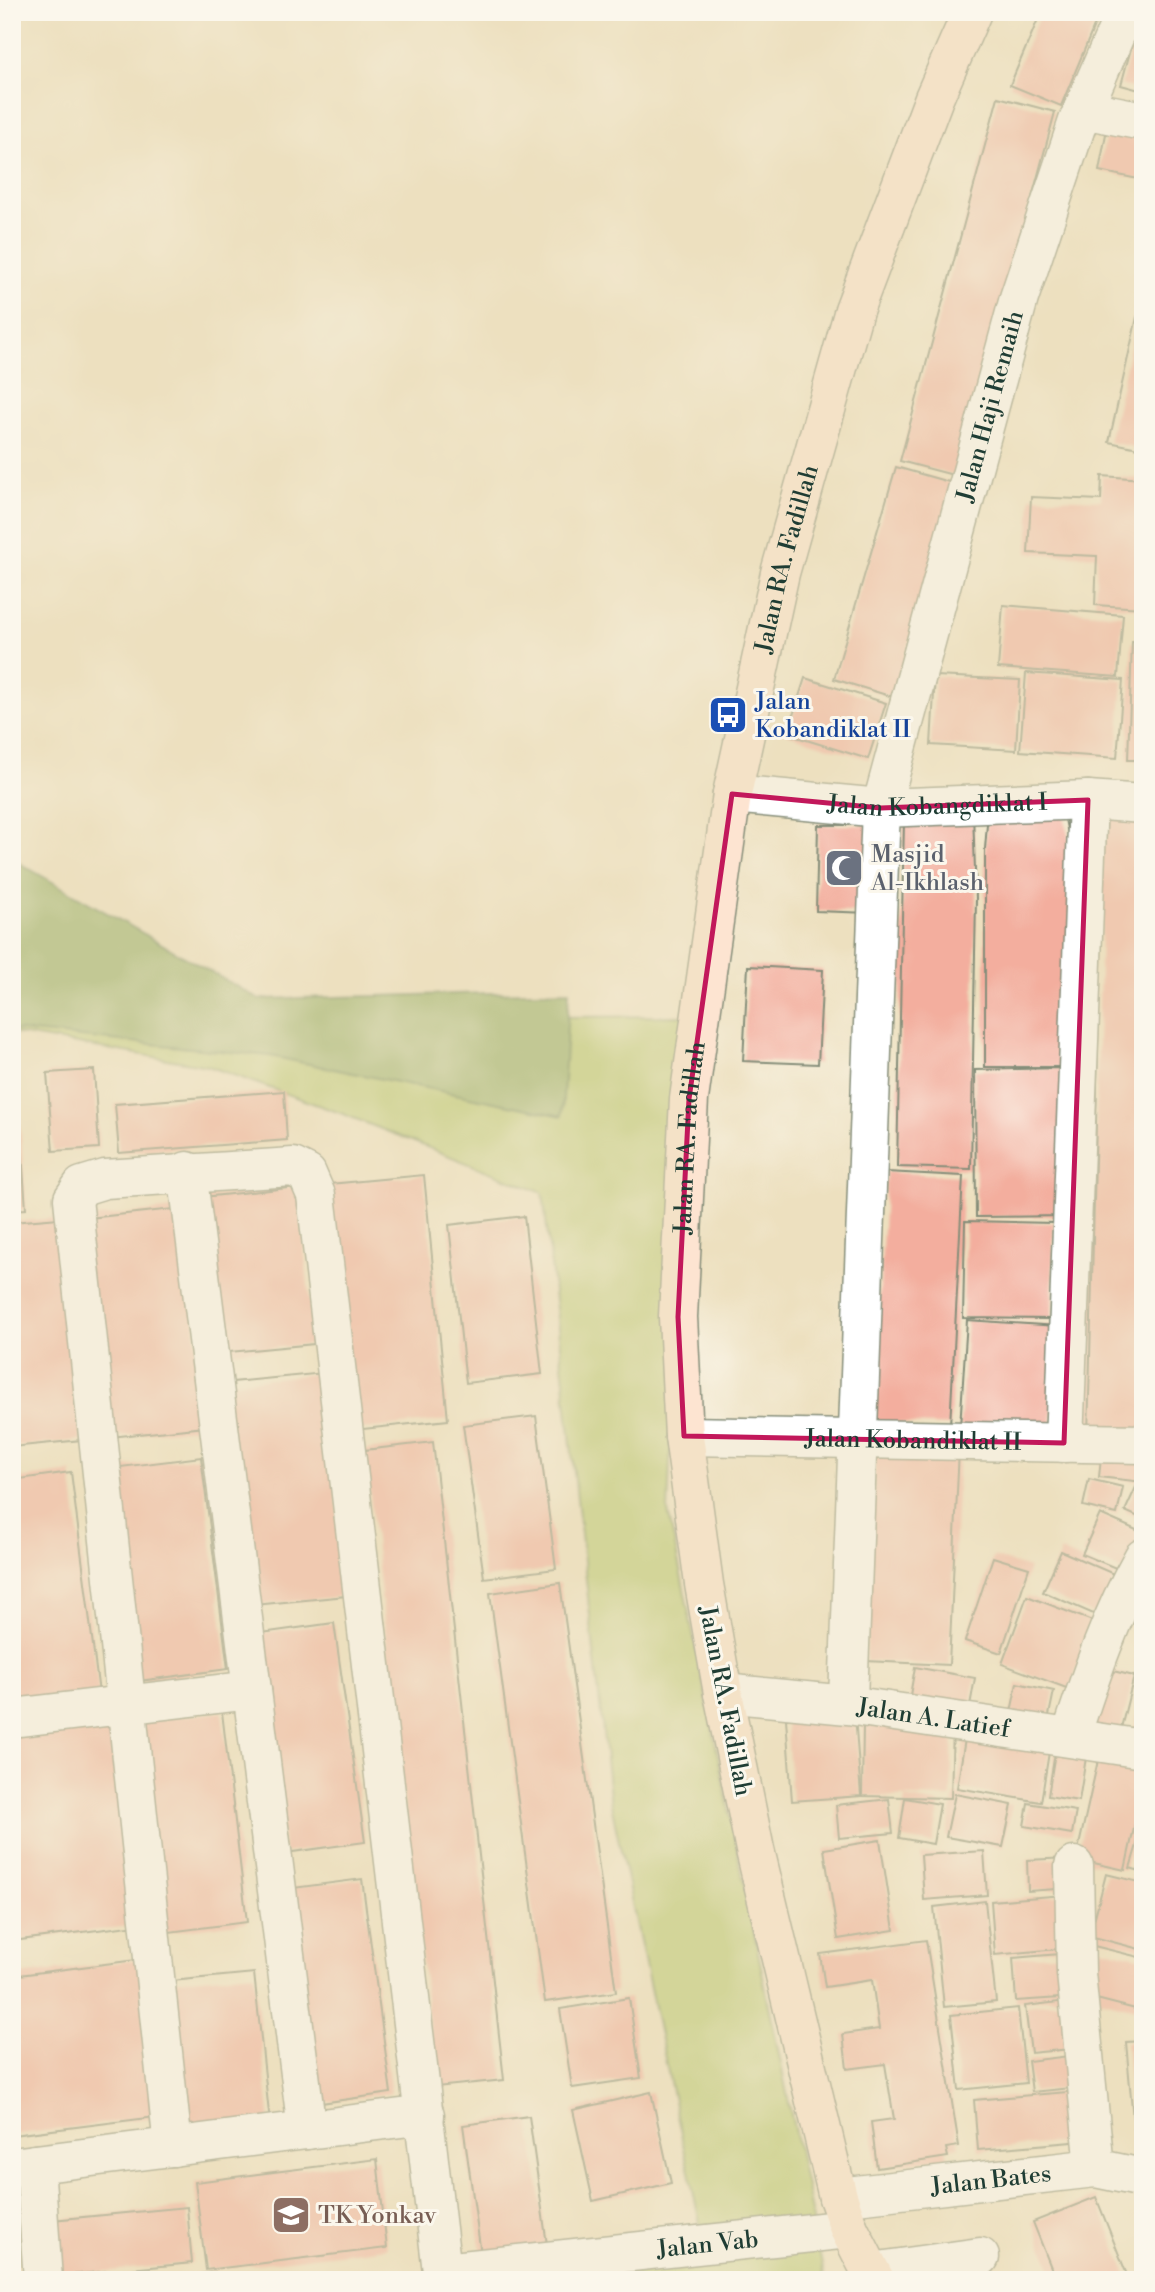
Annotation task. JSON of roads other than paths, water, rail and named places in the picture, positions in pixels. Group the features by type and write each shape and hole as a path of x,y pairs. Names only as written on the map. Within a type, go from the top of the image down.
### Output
{"main road":[{"name":"Jalan RA. Fadillah","path":"873,2276 843,2213 755,1850 723,1693 704,1584 684,1436 678,1317 689,1098 732,794 780,573 853,310 934,98 972,12"}],"street":[{"name":"Jalan Haji Remaih","path":"848,1700 881,808 1019,298 1083,109 1125,12"},
{"path":"1083,109 1143,121"},
{"name":"Jalan Kobangdiklat I","path":"732,794 792,802 881,808 1088,800 1143,804"},
{"path":"1064,1443 1088,800"},
{"path":"173,2147 73,1199 78,1189 95,1181 187,1171 293,1167 307,1174 316,1195 443,2276"},
{"path":"187,1171 307,2130"},
{"name":"Jalan Kobandiklat II","path":"684,1436 1143,1444"},
{"path":"1071,1737 1101,1643 1119,1600 1143,1558"},
{"path":"12,1718 252,1690"},
{"name":"Jalan A. Latief","path":"723,1693 848,1705 1143,1749"},
{"path":"1074,1866 1076,1973 1095,2168"},
{"path":"43,2280 23,2166 425,2115"},
{"name":"Jalan Bates","path":"843,2213 1095,2168 1143,2178"},
{"name":"Jalan Vab","path":"443,2276 843,2213"},
{"path":"873,2276 980,2257"}],"place":[{"name":"Jalan Kobandiklat II","path":"728,715"},
{"name":"Masjid Al-Ikhlash","path":"844,868"},
{"name":"TK Yonkav","path":"291,2215"}]}
